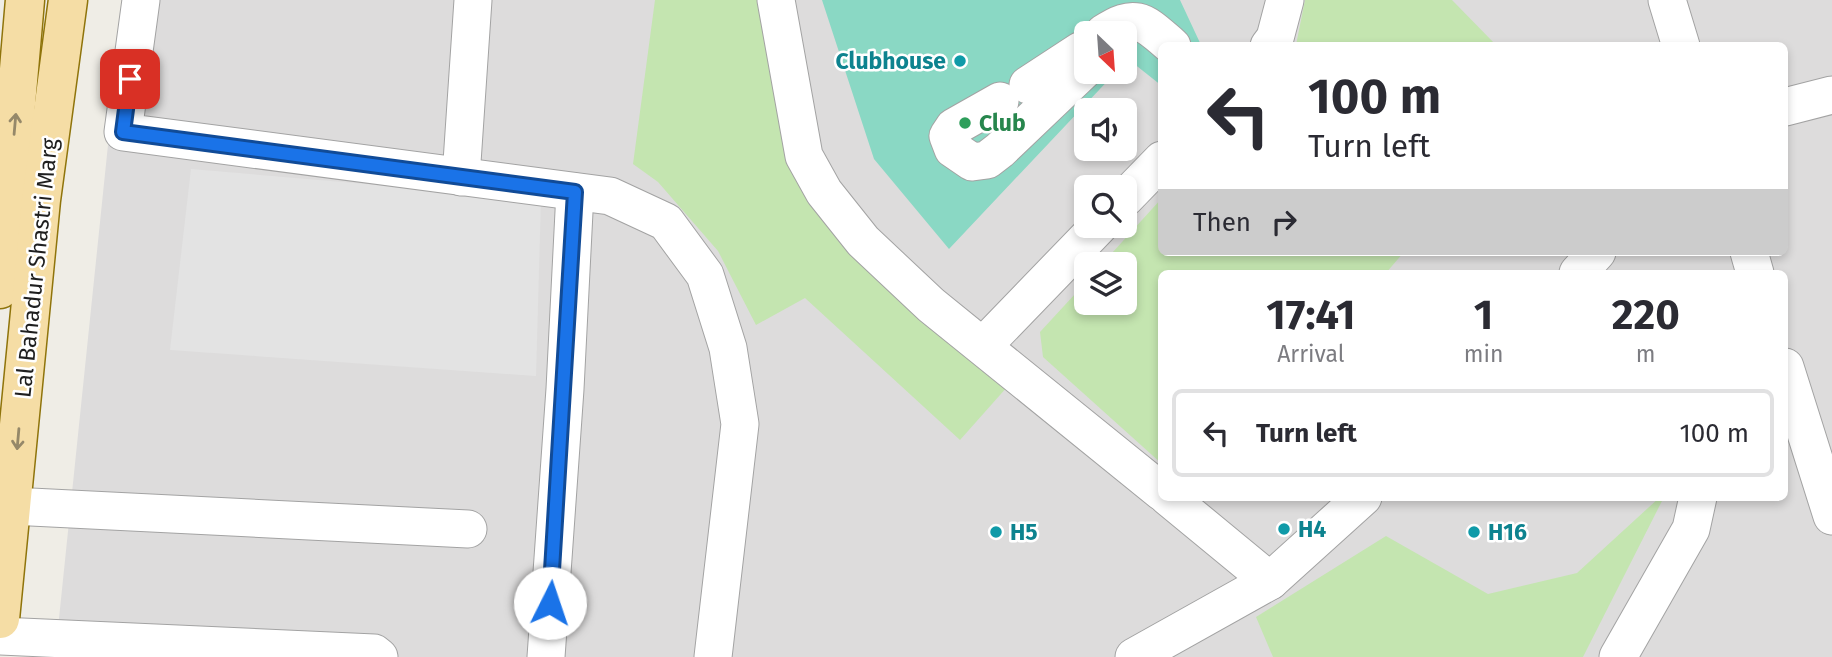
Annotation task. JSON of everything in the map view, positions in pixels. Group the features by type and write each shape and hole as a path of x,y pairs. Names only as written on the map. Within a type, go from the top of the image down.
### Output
{"main road":[{"name":"Lal Bahadur Shastri Marg","path":"0,289 10,64 25,0"},
{"name":"Lal Bahadur Shastri Marg","path":"0,619 9,488 41,200 68,0"}],"street":[{"path":"141,0 123,132 610,196 666,222 705,275 728,348 740,424 713,657"},
{"path":"461,177 473,0"},
{"path":"776,0 804,156 824,192 863,241 931,304 1158,489"},
{"path":"1272,42 1285,0"},
{"path":"1667,0 1680,42"},
{"path":"1131,21 1136,20 1148,25 1167,42"},
{"path":"1138,44 1158,61"},
{"path":"1074,54 954,127 948,136 953,149 972,162 987,160 1074,79"},
{"path":"1788,106 1832,95"},
{"path":"1137,186 1158,164"},
{"path":"546,657 565,389 575,192"},
{"path":"983,346 1087,238"},
{"path":"1581,270 1593,256"},
{"path":"1788,377 1832,516"},
{"path":"9,488 468,529"},
{"path":"1173,501 1270,581"},
{"path":"1134,657 1270,581 1359,501"},
{"path":"1618,657 1691,528 1697,501"},
{"path":"0,636 374,653 379,657"}],"shaded area":[{"path":"123,0 1832,0 1832,657 55,657"},
{"path":"191,169 541,199 536,376 170,350"}],"green space":[{"path":"655,0 769,0 824,192 1008,386 960,440 805,298 756,325 718,251 658,182 633,164"},
{"name":"Club","path":"822,0 1180,0 1200,42 1158,42 1158,83 1138,67 1138,21 1074,21 1074,84 1105,84 1091,98 1074,98 1074,117 949,249 874,159"},
{"path":"1305,0 1452,0 1493,42 1297,42"},
{"path":"1158,202 1158,256 1401,256 1389,270 1158,270 1158,460 1043,357 1040,332 1074,295 1074,315 1137,315 1137,252 1113,252 1126,238 1137,238 1137,226"},
{"path":"1656,501 1662,501 1583,657 1273,657 1256,617 1386,536 1488,594 1577,573"}],"place":[{"name":"Clubhouse","path":"960,61"},
{"name":"Club","path":"965,123"},
{"name":"H4","path":"1284,529"},
{"name":"H5","path":"996,532"},
{"name":"H16","path":"1474,532"}],"route":[{"path":"130,79 123,132 575,192 550,603"}]}
